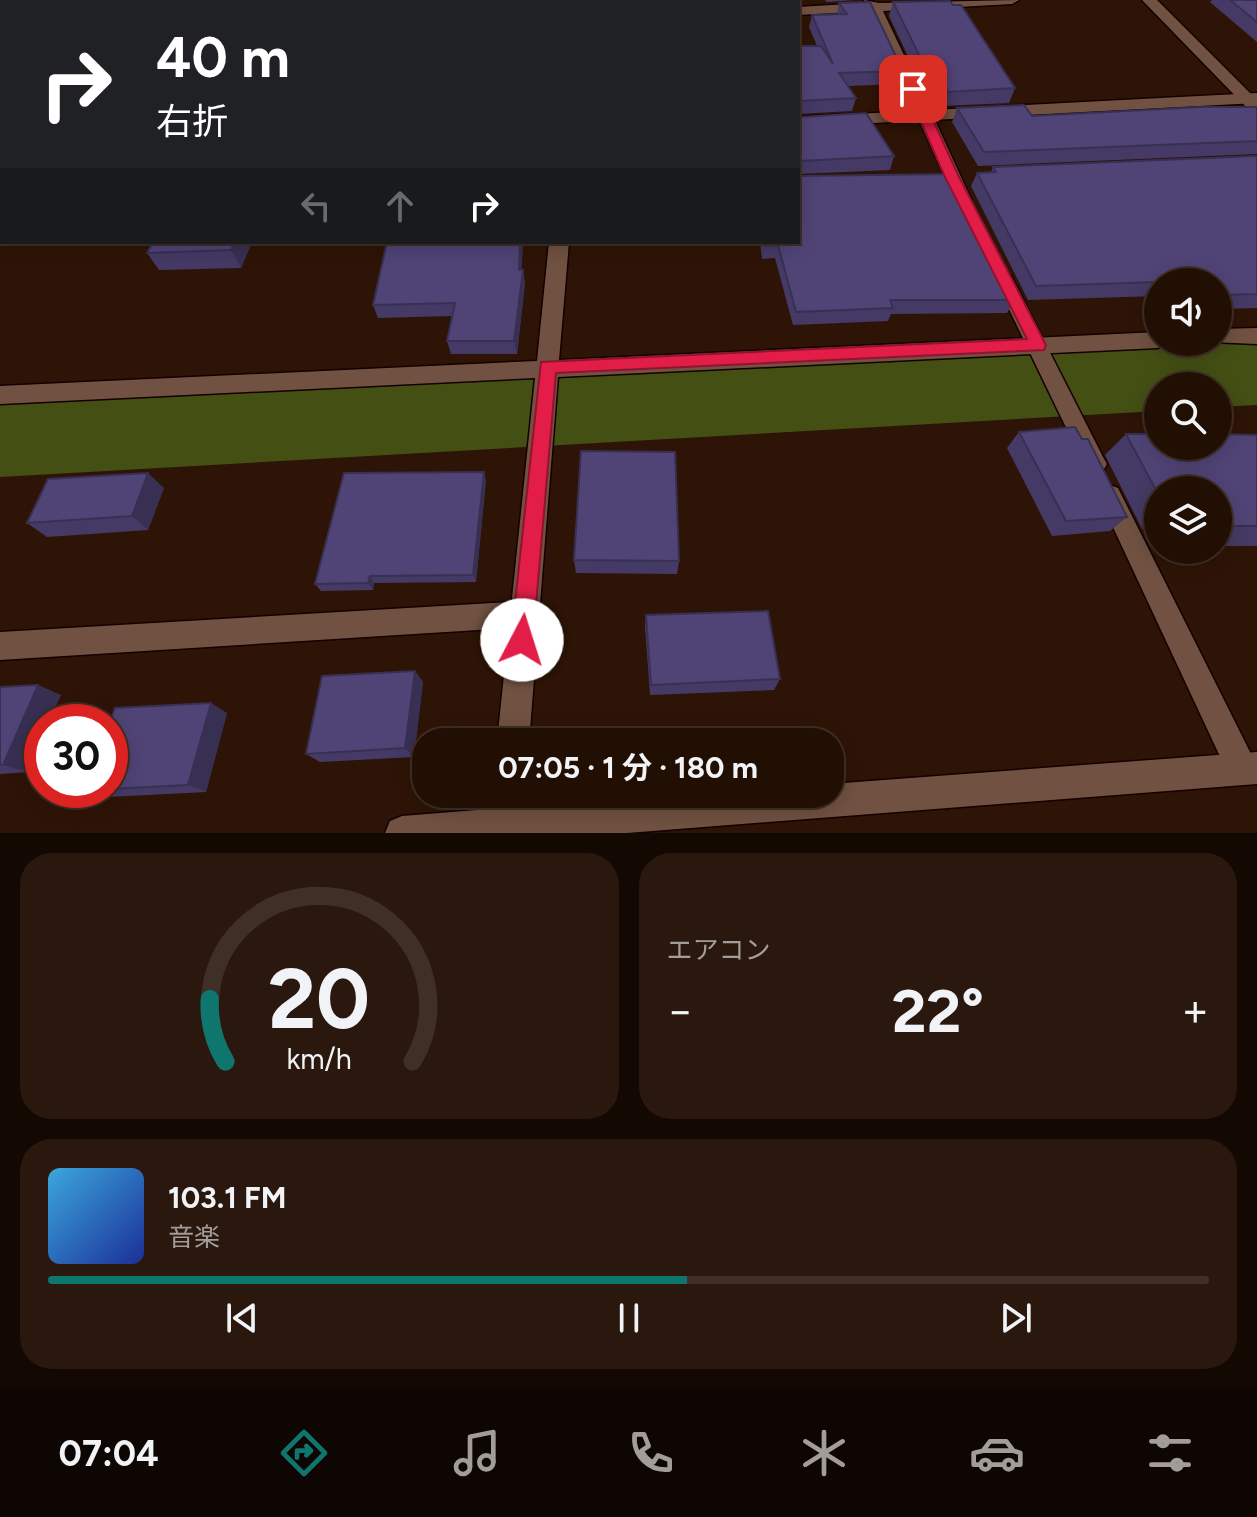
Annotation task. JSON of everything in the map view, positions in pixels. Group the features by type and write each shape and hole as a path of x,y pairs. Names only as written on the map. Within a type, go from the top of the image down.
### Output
{"street":[{"path":"800,11 872,3 1012,0"},
{"path":"1149,0 1253,101"},
{"path":"872,3 925,116"},
{"path":"800,122 1253,101"},
{"path":"514,728 559,244"},
{"path":"1232,337 1257,336"},
{"path":"0,395 1144,341"},
{"path":"402,833 507,810 1249,768"}],"lane":[{"path":"925,116 973,218"},
{"path":"994,260 1249,768"},
{"path":"0,646 525,614"}],"green space":[{"path":"1257,334 1257,405 1232,406 1232,372 1144,372 1144,412 0,477 0,395 1144,345 1144,356 1232,356 1232,339"}],"building":[{"path":"1230,0 1257,0 1257,22"},
{"path":"950,1 953,5 961,5 1015,88 948,92 934,69 926,69 893,2"},
{"path":"870,2 903,71 839,73 856,98 800,101 800,46 821,46 833,64 812,15 847,14 839,3"},
{"path":"1024,105 1032,116 1257,107 1257,141 984,152 957,108"},
{"path":"866,113 894,156 801,161 800,168 801,117"},
{"path":"1257,156 1257,294 1232,295 1232,268 1144,268 1144,282 1036,286 977,173 996,172 993,167"},
{"path":"954,174 1015,300 890,300 893,308 796,312 778,245 764,244 800,244 800,176"},
{"path":"152,244 234,244 231,250 147,253"},
{"path":"387,244 520,244 519,270 523,270 514,341 447,341 455,303 373,305"},
{"path":"1075,427 1082,439 1088,439 1127,517 1066,521 1019,432"},
{"path":"1126,434 1144,434 1144,460 1232,460 1232,434 1257,435 1257,526 1232,526 1232,476 1148,476"},
{"path":"581,451 675,452 679,561 574,560"},
{"path":"484,472 473,575 370,576 368,583 315,584 344,473"},
{"path":"148,473 132,516 27,523 48,479"},
{"path":"768,611 780,679 651,685 646,615"},
{"path":"415,671 405,748 306,754 322,676"},
{"path":"38,685 30,704 24,704 24,717 3,765 0,765 0,687"},
{"path":"211,703 188,785 128,788 128,707"}],"route":[{"path":"522,640 547,367 1038,345 951,175 913,89"}]}
